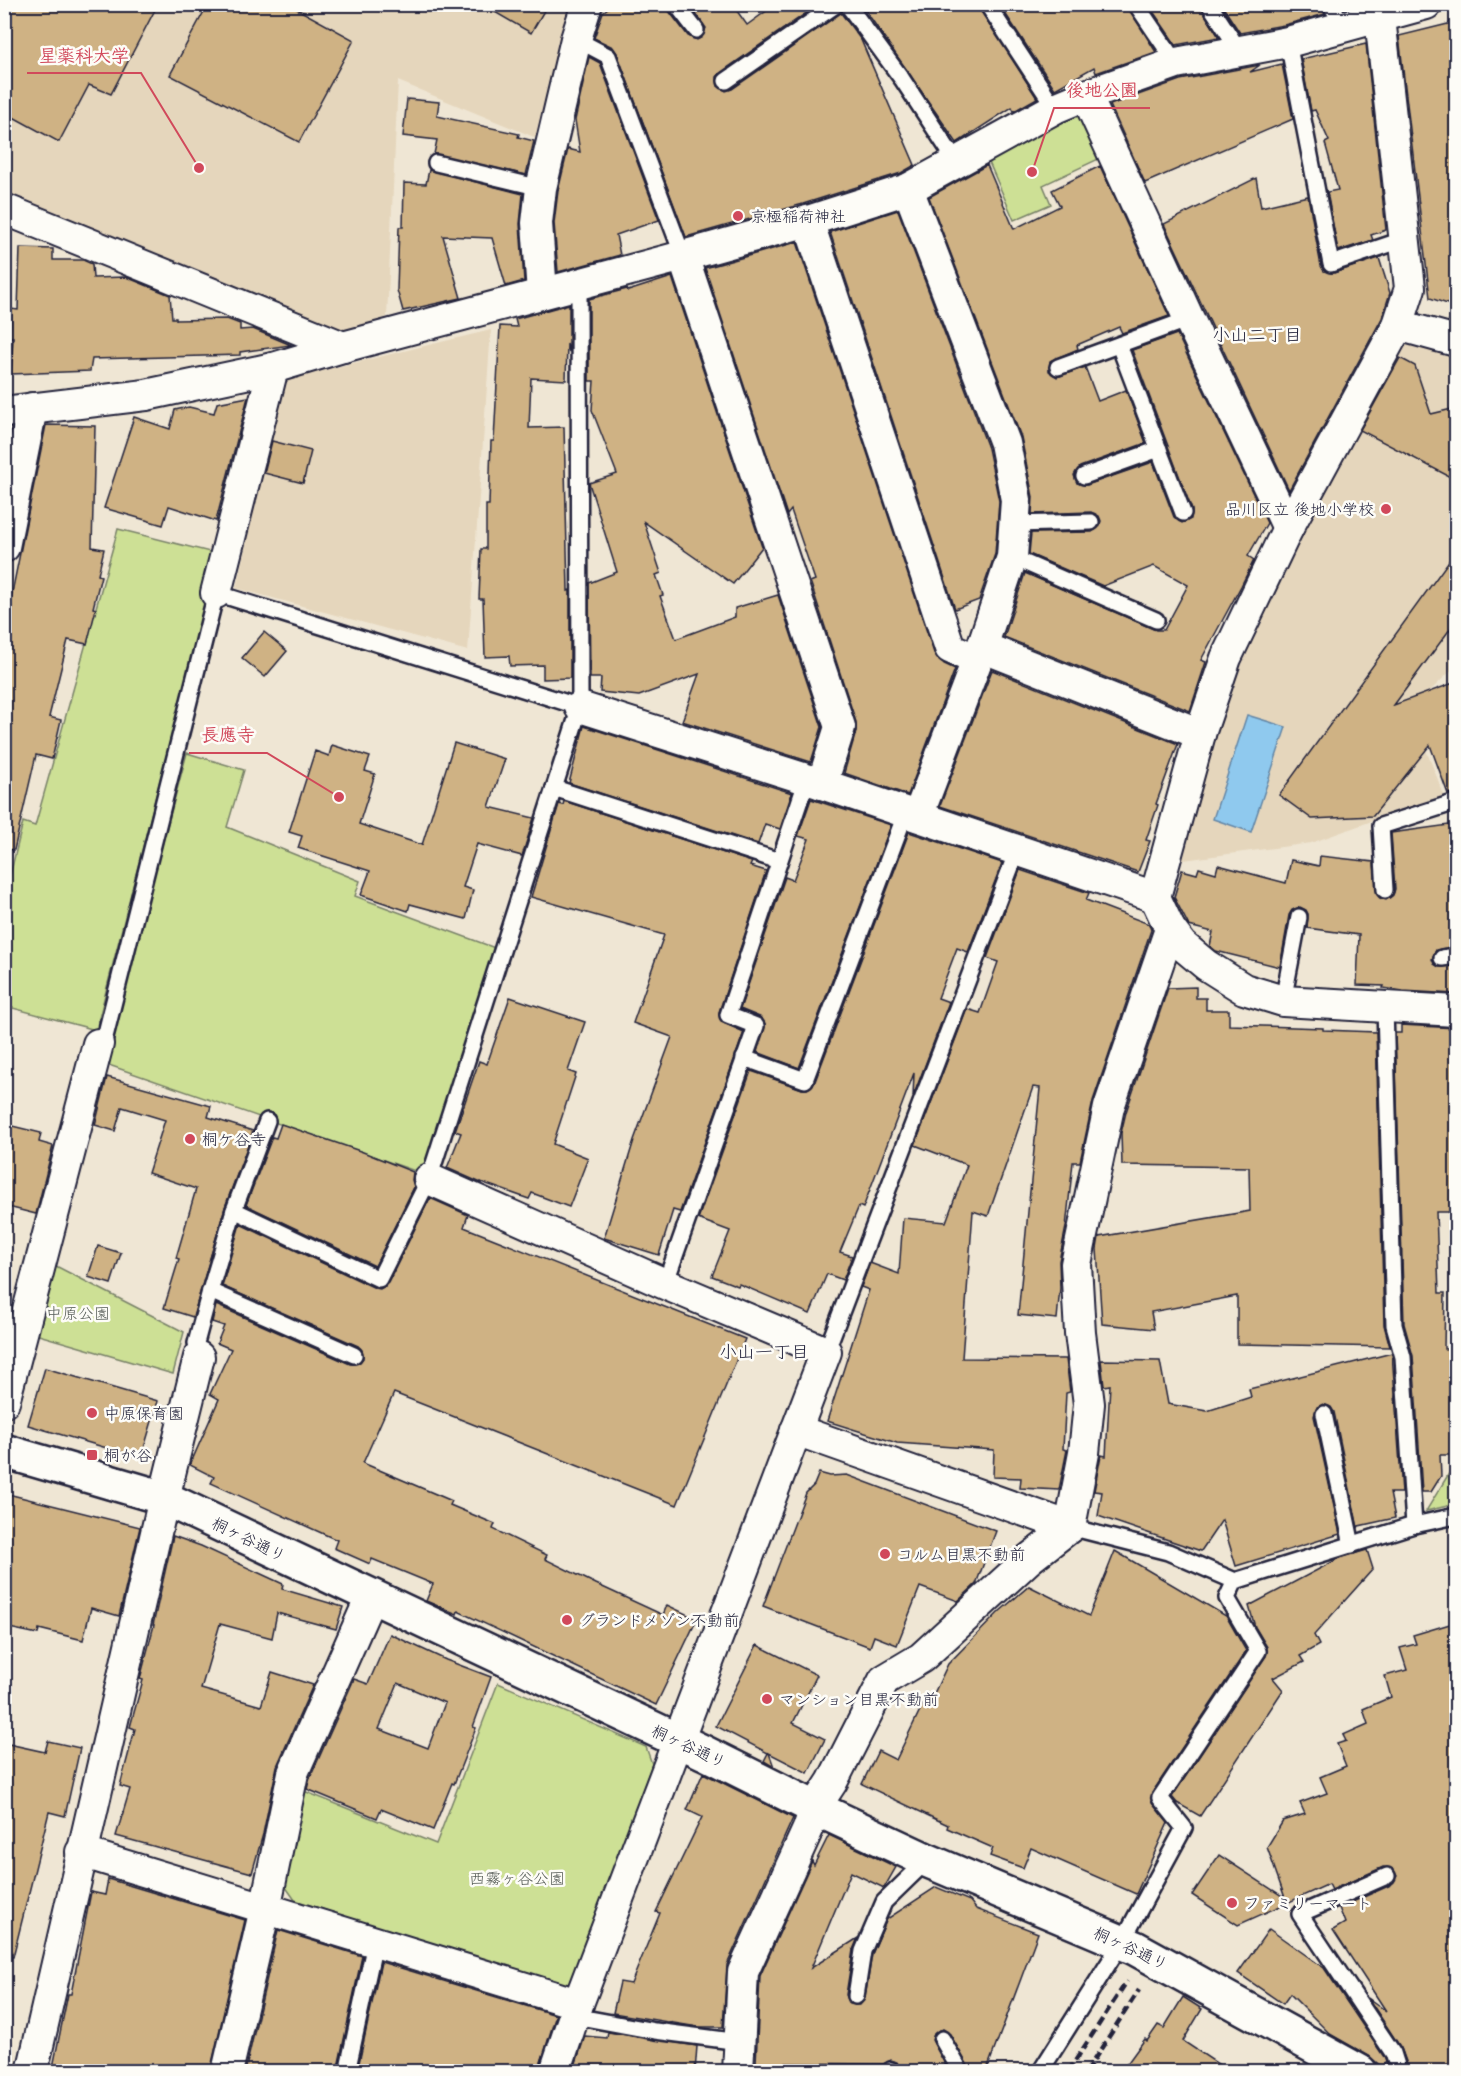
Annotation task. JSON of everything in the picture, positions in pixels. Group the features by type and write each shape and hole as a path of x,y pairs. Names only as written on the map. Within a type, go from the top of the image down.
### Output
{"street":[{"path":"542,293 537,223 541,188 576,39 587,4"},
{"path":"4,547 18,410 146,395 273,368 808,221 908,189 1055,108 1176,63 1288,42 1338,16 1380,18 1426,4"},
{"path":"1380,18 1410,288 1398,325 1288,528 1226,658 1200,734 1155,897 1170,929 1182,945 1206,965 1244,989 1283,1001 1456,1011"},
{"path":"1086,95 1288,528"},
{"path":"908,189 1005,443 1016,501 1012,557 980,653 912,814"},
{"path":"4,209 343,347"},
{"path":"808,221 950,648 980,653 1200,734"},
{"path":"683,256 840,727 814,781"},
{"path":"1398,325 1456,341"},
{"path":"216,593 273,368"},
{"path":"580,707 814,781 1155,897"},
{"path":"738,2072 743,1972 808,1829 814,1808 832,1782 884,1680 921,1658 1029,1559 1070,1527 1084,1453 1089,1404 1080,1333 1077,1264 1109,1107 1170,929"},
{"path":"4,1402 98,1044"},
{"path":"429,1179 665,1284 826,1352 576,2010 555,2072"},
{"path":"32,2072 81,1852 199,1357"},
{"path":"796,1430 1070,1527"},
{"name":"桐ヶ谷通り","path":"4,1451 164,1498 678,1741 814,1808 924,1858 1122,1942 1225,1996 1360,2072"},
{"path":"227,2072 265,1909 293,1773 371,1597"},
{"path":"81,1852 375,1942 576,2010"}],"lane":[{"path":"676,4 696,30"},
{"path":"726,81 837,4"},
{"path":"847,4 902,79 957,162"},
{"path":"987,4 1055,108"},
{"path":"1136,4 1176,63"},
{"path":"1209,4 1239,50"},
{"path":"576,39 608,56 683,256"},
{"path":"1288,42 1331,264 1405,239"},
{"path":"436,163 541,188"},
{"path":"234,1210 379,1279 429,1179 580,707 579,284"},
{"path":"1058,367 1189,319"},
{"path":"1119,345 1183,513"},
{"path":"1084,476 1159,449"},
{"path":"1014,524 1091,522"},
{"path":"1012,557 1156,620"},
{"path":"98,1044 103,1045 216,593 580,707"},
{"path":"665,1284 756,1026 728,1015 779,861 814,781"},
{"path":"554,788 779,861"},
{"path":"1385,890 1381,826 1456,802"},
{"path":"744,1058 805,1080 912,814"},
{"path":"826,1352 1017,851"},
{"path":"1283,1001 1299,917"},
{"path":"1385,1008 1394,1325 1403,1357 1414,1525"},
{"path":"199,1357 196,1343 210,1291 234,1210 267,1121"},
{"path":"210,1291 354,1355"},
{"path":"1324,1414 1352,1545"},
{"path":"1070,1527 1168,1552 1235,1581 1414,1525 1456,1516"},
{"path":"1040,2072 1122,1942 1184,1828 1160,1798 1258,1651 1227,1598 1235,1581"},
{"path":"856,1996 863,1952 884,1902 918,1869 924,1858"},
{"path":"1387,1876 1300,1914 1393,2053 1399,2072"},
{"path":"347,2072 375,1942"},
{"path":"576,2010 655,2031 740,2042"},
{"path":"942,2039 961,2072"}],"shaded area":[{"path":"4,5 575,5 539,139 398,81 387,317 337,335 5,198"},
{"path":"491,330 468,651 236,588 283,380"},
{"name":"品川区立 後地小学校","path":"1402,339 1456,353 1456,666 1410,710 1444,795 1311,843 1176,861 1229,680"}],"green space":[{"path":"1085,111 1105,156 1043,185 1051,204 1014,220 988,160"},
{"path":"5,218 11,221 5,330"},
{"path":"118,529 218,554 96,1030 5,1006 5,896 23,822 35,826"},
{"path":"187,753 244,770 227,827 360,881 355,896 495,948 424,1174 103,1063"},
{"name":"中原公園","path":"54,1265 184,1332 173,1374 35,1334"},
{"path":"1456,1462 1456,1504 1426,1511"},
{"name":"西霧ヶ谷公園","path":"498,1683 646,1747 652,1764 573,1982 560,1988 295,1900 283,1883 299,1789 436,1844"}],"water":[{"path":"1247,715 1286,727 1251,832 1213,819"}],"building":[{"path":"4,4 158,4 111,94 89,85 59,142 4,112"},
{"path":"208,4 288,4 354,40 299,142 170,75"},
{"path":"481,4 548,4 531,33"},
{"path":"613,4 666,4 688,36 697,40 702,37 706,28 689,4 732,4 747,25 776,4 819,4 720,73 717,77 718,86 726,91 841,13 861,40 915,165 901,173 803,204 686,237 617,53 613,47 594,38 603,12"},
{"path":"861,4 977,4 1037,98 1014,111 1012,107 957,143"},
{"path":"999,4 1126,4 1156,52 1096,73 1094,67 1055,89"},
{"path":"1148,4 1199,4 1219,37 1176,45"},
{"path":"1221,4 1320,4 1325,14 1240,33"},
{"path":"1456,22 1456,307 1430,298 1399,36"},
{"path":"1366,44 1386,230 1371,235 1373,240 1338,251 1327,192 1338,190 1325,143 1329,141 1315,110 1311,111 1301,59"},
{"path":"589,57 600,63 659,220 616,235 620,255 558,272 554,223 558,191 568,149 580,152 575,120"},
{"path":"1282,64 1293,119 1145,183 1110,105 1180,80 1260,65 1250,72"},
{"path":"407,99 439,102 437,116 519,134 518,137 534,141 526,175 434,154 437,140 403,136"},
{"path":"987,165 1014,229 1060,206 1052,190 1100,166 1169,316 1122,333 1119,327 1077,345 1078,349 1050,361 1049,371 1057,377 1085,367 1098,401 1126,390 1146,443 1080,467 1074,475 1077,483 1087,485 1153,462 1174,517 1182,523 1191,519 1192,510 1132,350 1177,334 1267,523 1248,556 1254,560 1201,660 1206,662 1190,711 1004,637 1025,573 1156,630 1164,630 1188,585 1154,566 1103,586 1029,554 1031,533 1092,532 1099,527 1101,521 1099,516 1091,512 1032,514 1033,497 1021,437 929,197"},
{"path":"429,170 523,194 520,224 524,281 506,286 492,238 443,236 461,298 403,311 397,290 399,227 403,227 404,183 426,184"},
{"path":"1256,178 1261,207 1308,196 1321,266 1324,271 1334,273 1379,258 1390,293 1382,318 1289,490 1164,224"},
{"path":"898,210 988,448 999,501 995,554 979,600 955,609 830,232"},
{"path":"797,242 934,653 944,664 955,669 908,795 844,773 856,732 856,722 810,582 815,580 791,510 787,515 705,268"},
{"path":"20,248 53,249 53,260 83,260 92,264 93,278 126,277 170,295 172,318 176,320 227,319 240,324 240,330 253,329 291,345 240,352 240,355 92,359 90,371 11,374 13,337 10,337 11,309 18,310"},
{"path":"672,277 762,547 733,584 644,522 661,573 656,575 663,595 660,596 676,639 735,617 735,608 778,595 822,727 811,762 682,721 699,674 639,696 600,692 601,678 590,678 589,583 617,572 589,483 617,474 592,410 594,381 589,381 589,299 627,289 628,291"},
{"path":"569,304 569,352 567,344 566,380 531,378 529,428 564,427 568,591 570,590 570,678 543,679 543,665 510,666 509,656 485,657 483,599 479,599 481,549 486,549 486,505 489,505 491,441 494,441 500,326 517,327 515,319"},
{"path":"1400,358 1415,366 1431,414 1456,408 1456,480 1360,430"},
{"path":"248,397 216,521 169,506 163,525 104,508 134,417 170,429 175,410 189,407 214,413 217,403"},
{"path":"46,425 95,426 92,547 104,549 98,575 101,576 93,608 96,609 87,644 68,640 49,717 61,720 52,759 36,755 14,850 4,849 4,632"},
{"path":"272,441 311,451 303,483 264,473"},
{"path":"1456,551 1456,621 1394,705 1456,682 1456,792 1448,794 1430,745 1373,816 1312,819 1279,795"},
{"path":"264,632 287,651 265,677 242,658"},
{"path":"992,670 1178,744 1156,804 1158,805 1146,840 1150,841 1138,872 940,806"},
{"path":"584,726 792,793 780,829 765,824 758,844 569,783"},
{"path":"454,743 505,759 489,807 534,818 522,856 477,844 463,887 473,890 466,919 410,904 408,911 361,895 370,871 298,848 302,836 289,832 315,751 329,756 332,745 370,757 365,771 375,774 359,824 422,845"},
{"path":"811,799 891,825 799,1068 757,1052 765,1024 760,1017 740,1009 785,877 793,880 809,839 798,836"},
{"path":"564,801 752,862 750,866 766,871 719,1012 721,1022 744,1032 680,1212 673,1210 659,1255 604,1238 634,1140 672,1037 633,1023 664,935 531,897 559,804 563,805"},
{"path":"1456,824 1456,946 1436,950 1432,959 1439,967 1456,966 1456,994 1403,991 1383,988 1384,986 1357,985 1359,935 1307,928 1308,914 1300,907 1292,910 1289,915 1280,967 1216,951 1210,946 1213,932 1189,926 1174,897 1182,870 1197,874 1199,868 1216,873 1218,865 1286,883 1291,860 1319,866 1320,856 1374,862 1377,895 1386,900 1393,895 1395,889 1391,833"},
{"path":"909,832 1002,863 968,952 957,948 938,998 949,1002 913,1097 914,1073 863,1208 859,1206 840,1252 852,1256 843,1280 827,1274 810,1314 739,1284 738,1286 712,1276 730,1231 698,1219 751,1071 802,1089 807,1089 814,1084"},
{"path":"1020,870 1089,893 1086,900 1149,924 1151,930 1093,1101 1080,1162 1073,1162 1066,1227 1059,1261 1060,1288 1057,1319 1018,1315 1040,1088 1033,1087 988,1216 973,1211 962,1358 1066,1359 1070,1392 1066,1393 1063,1449 1067,1450 1059,1490 1020,1488 1021,1478 993,1477 994,1450 897,1443 827,1421 869,1290 861,1287 870,1263 899,1274 903,1218 946,1222 967,1165 915,1145 967,1009 980,1013 998,962 987,958"},
{"path":"1196,987 1196,998 1206,998 1206,1010 1229,1010 1229,1025 1376,1032 1384,1325 1390,1347 1237,1344 1237,1296 1151,1312 1154,1329 1102,1324 1097,1249 1099,1237 1250,1211 1249,1167 1122,1165 1121,1133 1126,1112 1168,988"},
{"path":"510,997 585,1022 568,1071 576,1074 553,1144 588,1158 569,1207 532,1193 529,1199 481,1183 447,1168 461,1133 455,1131 479,1061 487,1064"},
{"path":"1401,1025 1456,1028 1456,1212 1436,1212 1439,1293 1445,1293 1444,1349 1456,1348 1456,1444 1451,1455 1440,1455 1441,1476 1431,1492 1422,1492 1413,1356 1404,1324 1395,1033 1401,1033"},
{"path":"107,1077 211,1106 208,1117 253,1131 225,1207 193,1317 164,1308 196,1189 148,1173 165,1120 122,1107 115,1131 95,1125"},
{"path":"4,1124 41,1133 39,1142 53,1146 36,1214 4,1206"},
{"path":"281,1124 413,1172 414,1187 375,1266 246,1205 272,1137 276,1138"},
{"path":"430,1198 468,1215 464,1227 745,1339 677,1505 394,1393 363,1463 452,1501 450,1505 495,1524 493,1529 547,1555 545,1559 596,1584 663,1615 667,1605 697,1619 656,1705 458,1611 457,1614 426,1601 433,1584 372,1559 370,1564 334,1548 337,1540 211,1483 214,1477 190,1465 219,1399 210,1394 231,1349 217,1343 224,1326 212,1322 216,1305 350,1364 359,1363 363,1358 362,1350 358,1346 222,1286 240,1224 380,1289 388,1283"},
{"path":"98,1246 121,1253 111,1284 88,1277"},
{"path":"1392,1353 1402,1493 1390,1493 1395,1518 1358,1528 1334,1412 1331,1407 1323,1404 1317,1407 1314,1416 1340,1534 1236,1566 1222,1520 1201,1551 1098,1516 1102,1492 1094,1491 1101,1455 1106,1456 1110,1385 1104,1386 1101,1360 1160,1361 1168,1404 1207,1411 1251,1397 1249,1389"},
{"path":"45,1368 158,1401 141,1458 28,1425"},
{"name":"コルム目黒不動前","path":"819,1473 830,1476 847,1475 996,1531 976,1584 958,1601 920,1587 897,1645 874,1636 870,1647 763,1606 806,1493 814,1485"},
{"path":"4,1493 140,1527 119,1616 91,1608 83,1640 39,1629 38,1634 4,1627"},
{"path":"173,1536 201,1546 283,1584 282,1589 343,1607 336,1629 277,1613 272,1638 220,1624 201,1689 261,1706 272,1672 313,1685 277,1766 263,1834 252,1873 116,1836 130,1789 120,1786 135,1729 130,1727 143,1680 140,1679"},
{"path":"1367,1550 1373,1569 1314,1635 1319,1645 1300,1656 1304,1662 1273,1678 1283,1690 1200,1816 1177,1803 1172,1797 1266,1656 1267,1647 1255,1627 1249,1606 1340,1558"},
{"path":"1115,1551 1226,1616 1246,1651 1152,1793 1152,1803 1168,1823 1136,1894 1031,1848 1023,1868 990,1856 993,1848 947,1828 948,1825 862,1784 878,1751 896,1760 923,1704 928,1706 948,1664 999,1612 1029,1586 1089,1616"},
{"path":"1450,1624 1456,1646 1456,2072 1410,2072 1401,2048 1368,1998 1386,2011 1333,1930 1345,1923 1339,1908 1391,1885 1397,1876 1393,1869 1383,1867 1332,1890 1329,1884 1238,1925 1192,1895 1219,1855 1285,1898 1267,1847 1283,1821 1305,1814 1300,1803 1327,1793 1320,1777 1346,1766 1337,1744 1346,1741 1343,1735 1368,1724 1363,1709 1391,1697 1385,1676 1407,1670 1400,1648 1416,1644 1413,1635"},
{"path":"390,1634 446,1660 491,1677 473,1727 476,1728 433,1830 381,1809 377,1818 307,1789 354,1679 368,1684","holes":["398,1683 445,1703 428,1748 379,1729"]},
{"name":"マンション目黒不動前","path":"757,1645 817,1675 793,1723 825,1739 808,1773 769,1753 774,1767 764,1761 768,1753 716,1726"},
{"path":"48,1741 80,1748 65,1816 49,1812 13,1957 4,1956 4,1743 45,1752"},
{"path":"703,1773 793,1818 727,1965 723,2027 698,2027 613,2013 620,1982 631,1984 660,1913 656,1912 702,1817 687,1810"},
{"path":"829,1835 896,1867 884,1888 851,1872 811,1968 858,1938 853,1950 846,1995 850,2004 860,2005 865,1998 872,1954 887,1919 936,1887 970,1901 976,1909 1038,1933 986,2072 971,2072 950,2034 943,2029 934,2034 932,2040 949,2072 902,2072 897,2062 891,2060 883,2064 882,2072 869,2072 882,2064 756,2063 760,1976 812,1861 814,1865"},
{"path":"108,1879 245,1920 210,2072 52,2072 68,1994 71,1994 91,1892 105,1895"},
{"path":"1269,1929 1324,1968 1384,2057 1386,2062 1382,2067 1369,2056 1330,2034 1290,1994 1283,2004 1238,1973"},
{"path":"278,1930 362,1956 337,2072 245,2072"},
{"path":"381,1962 556,2015 538,2072 357,2072"},
{"path":"1183,1997 1202,2009 1183,2041 1230,2072 1121,2072 1158,2025 1164,2028"},
{"path":"608,2032 697,2046 695,2072 573,2072 585,2036 607,2038"}],"railway":[{"path":"1068,2072 1127,1981"},
{"path":"1086,2072 1139,1990"}],"place":[{"name":"星薬科大学","path":"199,168"},
{"name":"後地公園","path":"1032,172"},
{"name":"京極稲荷神社","path":"738,216"},
{"name":"品川区立 後地小学校","path":"1386,509"},
{"name":"長應寺","path":"339,797"},
{"name":"桐ケ谷寺","path":"190,1139"},
{"name":"中原保育園","path":"92,1413"},
{"name":"桐が谷","path":"92,1455"},
{"name":"コルム目黒不動前","path":"885,1554"},
{"name":"グランドメゾン不動前","path":"567,1620"},
{"name":"マンション目黒不動前","path":"767,1699"},
{"name":"ファミリーマート","path":"1232,1903"}],"district":[{"name":"小山二丁目","path":"1257,335"},
{"name":"小山一丁目","path":"764,1352"}]}
